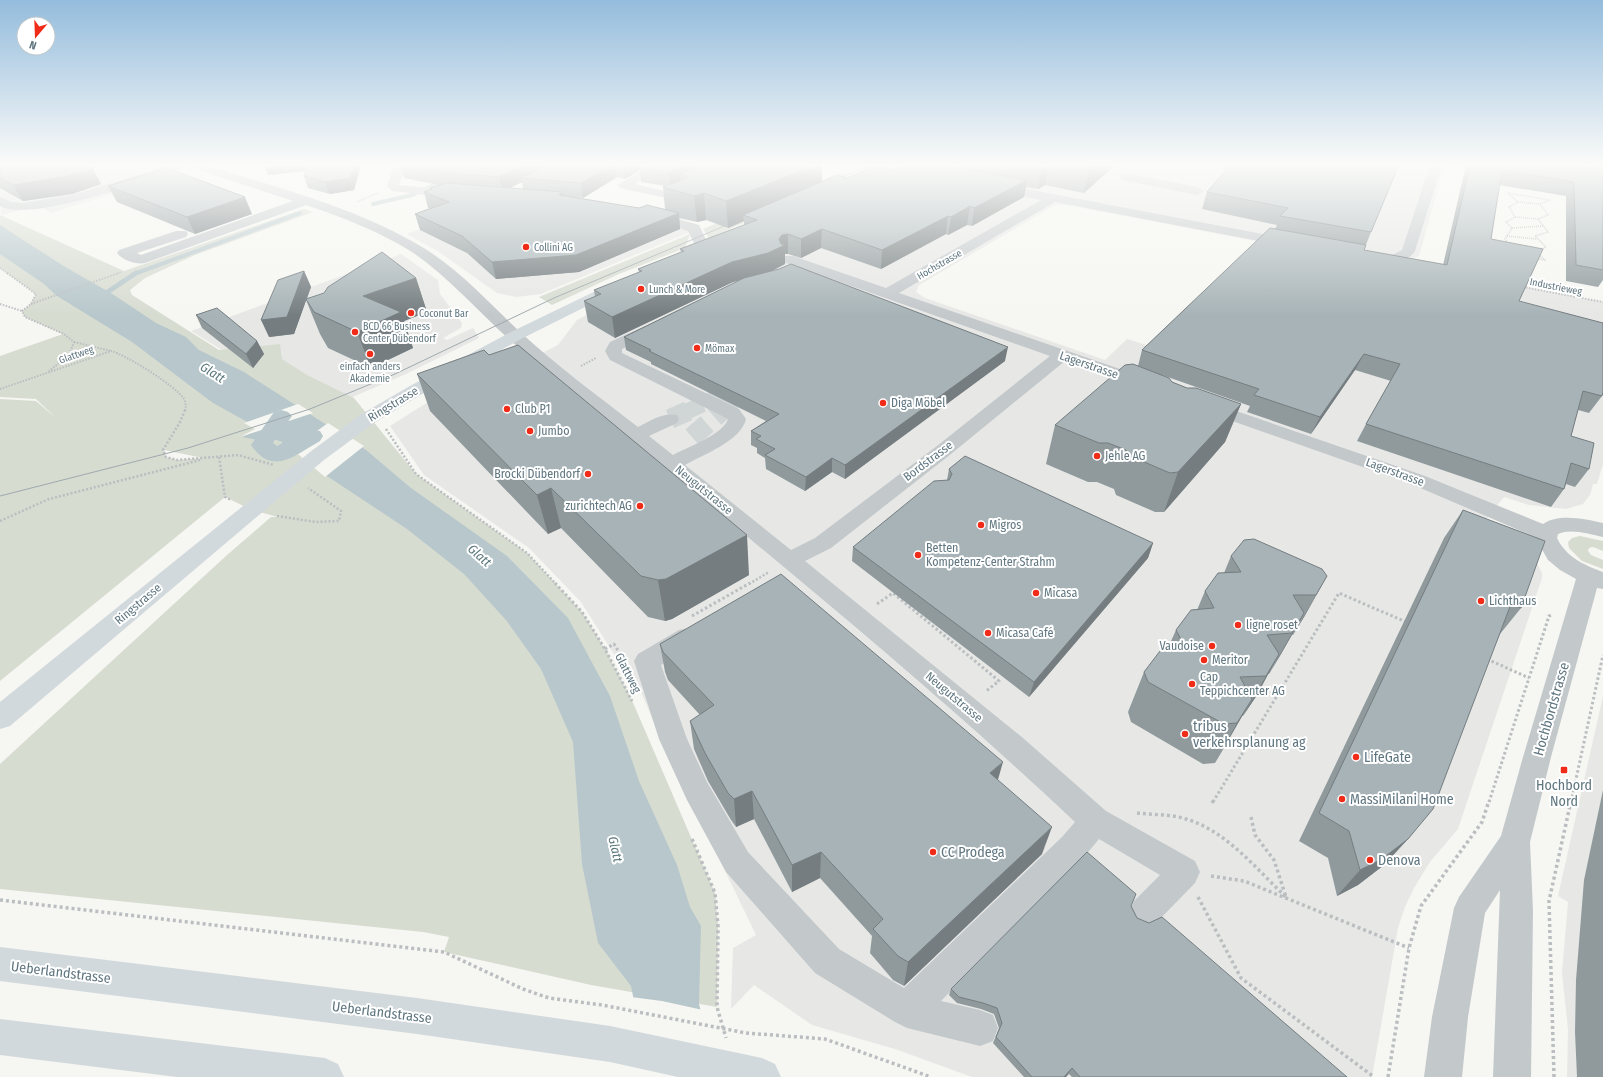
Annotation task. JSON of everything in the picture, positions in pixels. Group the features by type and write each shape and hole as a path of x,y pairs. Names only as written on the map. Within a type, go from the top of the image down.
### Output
{"main road":[{"path":"688,253 707,244"},
{"name":"Ringstrasse","path":"0,725 10,710 262,509 317,456 376,423 416,390 515,336 624,282"},
{"name":"Ueberlandstrasse","path":"0,964 417,1016 610,1044 761,1077"},
{"path":"0,1037 325,1077"}],"street":[{"path":"181,234 124,253 140,260 268,215"},
{"name":"Neugutstrasse","path":"342,215 374,227 418,250 457,280 515,336 666,459 784,571 1013,746 1096,820 1184,872"},
{"path":"650,215 674,221 694,228 707,244"},
{"name":"Hochstrasse","path":"888,294 1023,215"},
{"path":"1143,215 1303,246"},
{"path":"1358,256 1389,259 1400,257 1408,251 1420,215"},
{"name":"Lagerstrasse","path":"790,265 888,294 1156,388"},
{"path":"664,323 616,346 613,351 616,356 732,414 737,419 735,427 724,436 666,459"},
{"name":"Bordstrasse","path":"784,571 823,543 912,474 1062,355"},
{"name":"Lagerstrasse","path":"1194,401 1418,480 1547,534"},
{"path":"636,435 670,419"},
{"path":"666,459 692,437"},
{"path":"912,474 932,485"},
{"path":"1596,578 1573,568 1551,550 1546,541 1547,534 1550,528 1567,524 1592,526 1603,530"},
{"name":"Hochbordstrasse","path":"1512,1077 1516,911 1515,842 1580,606 1596,578"},
{"path":"698,622 647,660 673,739 697,791 737,862 827,961 906,1010 980,1028"},
{"path":"906,1010 1073,847 1096,820"},
{"name":"Hochbordstrasse","path":"1443,1077 1450,1016 1470,908 1515,842"},
{"path":"1145,912 1184,872"}],"path":[{"path":"1543,226 1512,228 1506,222 1515,217 1538,219 1547,215"},
{"path":"1536,252 1546,247 1535,236 1548,232 1538,219"},
{"path":"1512,228 1505,239 1510,247 1510,251 1519,256 1545,260 1536,252 1529,250"},
{"path":"1507,236 1538,239"},
{"path":"1508,243 1515,245"},
{"path":"0,268 36,294 31,304"},
{"path":"22,311 31,304 124,271"},
{"name":"Industrieweg","path":"1517,285 1603,302"},
{"name":"Glattweg","path":"0,304 22,311 25,317 64,334 74,342 74,347 69,355 48,372"},
{"path":"74,342 94,345 111,351"},
{"name":"Glattweg","path":"48,372 111,351 122,354 183,397 187,404 184,414 163,450 166,457 177,460 206,458"},
{"path":"580,366 599,357"},
{"path":"0,389 48,372"},
{"name":"Glattweg","path":"376,423 416,474 501,533 527,553 582,612 605,649 634,705"},
{"path":"0,521 49,499 206,458 238,455 270,463 276,467"},
{"path":"219,457 225,497 262,509 316,522 339,521 341,511 306,486"},
{"path":"698,622 784,571"},
{"path":"872,608 893,593 999,681 980,696"},
{"path":"1212,804 1339,593 1414,626"},
{"path":"1388,1077 1409,948 1421,906 1482,822 1549,616 1580,606"},
{"path":"605,649 614,644 622,657 628,653"},
{"path":"1554,1077 1548,901 1603,655"},
{"path":"1486,658 1529,678"},
{"path":"1251,817 1255,835 1274,860 1279,871 1287,898"},
{"path":"690,834 715,893 718,926 717,1007"},
{"path":"1228,844 1287,898"},
{"path":"1184,872 1244,881 1409,948"},
{"path":"1184,872 1241,978 1374,1077"},
{"path":"0,900 444,952 536,994 549,998 602,1005 746,1033 825,1039 931,1077"}],"shaded area":[{"path":"1,215 124,271 286,215 304,215 195,255 145,278 130,290 132,295 219,350 280,344 282,359 307,375 354,398 416,474 527,553 582,612 605,649 631,698 715,893 718,926 717,1007 591,985 444,952 449,937 423,932 0,889 0,764 227,555 271,517 278,517 252,510 225,497 0,681 0,399 36,401 56,418 36,399 0,397 0,356 63,334 25,317 22,311 31,304 36,294 0,268","holes":["164,450 204,458 177,460 166,457"]},
{"path":"736,215 762,215 709,238 703,229"},
{"path":"792,215 1038,215 919,285 916,292 925,298 1105,360 1127,339 1156,348 1265,243 1120,215 1431,215 1419,256 1401,263 1603,302 1603,464 1597,484 1593,484 1590,495 1583,504 1566,509 1529,505 1504,497 1484,522 1536,561 1542,573 1542,578 1458,829 1430,862 1414,888 1405,907 1398,928 1372,1077 972,1077 895,1049 812,1025 754,985 731,1009 733,948 756,935 658,732 627,659 619,662 581,602 529,548 424,475 390,426 452,387 514,367 558,345 577,320 657,278"},
{"path":"458,216 684,227 690,232 541,294 516,297 497,293 439,252 407,234"},
{"path":"690,234 685,248 619,274 552,305 539,297"},
{"path":"401,254 438,280 440,294 462,323 461,328 443,338 447,340 473,328 479,338 406,374 334,405 271,380 191,331"},
{"path":"1580,536 1603,541 1603,551 1593,547 1589,548 1588,551 1591,555 1603,560 1603,569 1582,561 1569,548 1568,542 1572,538"},
{"path":"1603,696 1603,1077 1567,1077 1568,1030 1562,973 1568,902 1558,896"}],"water":[{"name":"Glatt","path":"0,225 62,265 114,295 156,323 186,337 199,350 244,372 366,450 411,488 507,556 568,618 610,696 639,781 677,865 690,907 701,926 699,1004 716,1077 649,1077 631,986 598,943 582,864 573,742 541,669 506,620 464,574 407,529 327,476 301,453 284,447 282,442 268,437 257,440 242,437 260,429 213,403 132,342 57,296 44,284 0,254"}],"pier":[{"path":"298,404 313,413 240,437 255,429 244,423"},
{"path":"328,423 364,446 325,477 299,455 289,451"},
{"path":"631,997 662,1001 703,1010 718,1077 647,1077"}],"building":[{"name":"Collini AG","path":"418,215 673,215 576,255 492,262 462,236"},
{"path":"744,215 954,215 951,217 948,216 882,250 822,229 801,239 788,234 782,235 779,239 781,244 785,245 768,253 732,262 612,317 584,301 601,294 594,290 642,271 638,269 684,251 680,249 757,220"},
{"path":"1281,215 1378,215 1371,232"},
{"path":"1458,215 1495,215 1491,239 1543,249 1519,301 1603,323 1602,396 1583,391 1571,436 1594,443 1589,469 1571,463 1564,489 1366,424 1400,364 1364,354 1320,417 1254,395 1259,389 1142,350 1270,228 1366,245 1364,250 1447,265"},
{"path":"1575,215 1603,215 1603,270 1576,265"},
{"path":"382,252 416,278 363,296 401,312 357,332 314,312 306,299 324,293 328,287"},
{"path":"791,264 1008,347 845,465 832,458 806,477 765,455 775,449 756,439 761,436 751,431 779,414 649,351 651,350 624,337 744,278 779,269"},
{"path":"304,271 287,317 261,320 278,280"},
{"path":"217,308 257,341 246,354 196,315"},
{"path":"518,345 747,535 666,579 658,580 641,576 551,488 537,495 417,374 484,350 489,355"},
{"path":"1133,364 1169,378 1172,382 1187,388 1196,388 1241,404 1178,472 1170,473 1128,455 1126,450 1108,443 1099,443 1055,425 1125,365"},
{"path":"965,456 1153,543 1034,682 853,547 934,481 949,480 952,474 949,469"},
{"path":"1463,510 1545,541 1521,608 1511,604 1433,809 1408,839 1382,859 1360,870 1349,831 1319,813"},
{"path":"1254,539 1322,569 1327,576 1316,595 1293,595 1304,613 1292,633 1267,635 1279,654 1266,676 1240,677 1252,699 1237,723 1224,724 1148,682 1144,672 1160,651 1186,649 1176,630 1191,610 1214,608 1205,591 1218,573 1241,572 1231,556 1244,540"},
{"path":"781,574 1003,762 990,773 1052,827 908,962 898,956 873,929 883,919 821,852 792,865 752,791 734,799 728,793 705,753 690,721 714,705 663,652 660,644"},
{"path":"1087,852 1136,894 1131,906 1137,918 1149,923 1162,917 1347,1077 1080,1077 1072,1068 1064,1077 1032,1077 996,1037 1002,1023 997,1008 959,997 951,989"}],"waterway":[{"path":"135,274 294,215"},
{"path":"100,297 135,274"},
{"path":"281,416 263,441 262,445 276,456 312,436"}],"tunnel":[{"path":"688,411 745,384"},
{"path":"722,411 753,384"},
{"path":"670,419 690,410"},
{"path":"692,437 723,410"}],"tram line":[{"path":"0,496 188,448 310,409 395,374 554,298 734,222"}],"place":[{"name":"Collini AG","path":"526,247"},
{"name":"Lunch & More","path":"641,289"},
{"name":"Coconut Bar","path":"411,313"},
{"name":"BCD 66 Business Center Dübendorf","path":"355,332"},
{"name":"Mömax","path":"697,348"},
{"name":"einfach anders Akademie","path":"370,354"},
{"name":"Diga Möbel","path":"883,403"},
{"name":"Club P1","path":"507,409"},
{"name":"Jumbo","path":"530,431"},
{"name":"Jehle AG","path":"1097,456"},
{"name":"Brocki Dübendorf","path":"588,474"},
{"name":"zurichtech AG","path":"640,506"},
{"name":"Migros","path":"981,525"},
{"name":"Betten Kompetenz-Center Strahm","path":"918,555"},
{"name":"Micasa","path":"1036,593"},
{"name":"Lichthaus","path":"1481,601"},
{"name":"ligne roset","path":"1238,625"},
{"name":"Micasa Café","path":"988,633"},
{"name":"Vaudoise","path":"1212,646"},
{"name":"Meritor","path":"1204,660"},
{"name":"Cap Teppichcenter AG","path":"1192,684"},
{"name":"tribus verkehrsplanung ag","path":"1185,734"},
{"name":"LifeGate","path":"1356,757"},
{"name":"Hochbord Nord","path":"1564,770"},
{"name":"MassiMilani Home","path":"1342,799"},
{"name":"CC Prodega","path":"933,852"},
{"name":"Denova","path":"1370,860"}]}
